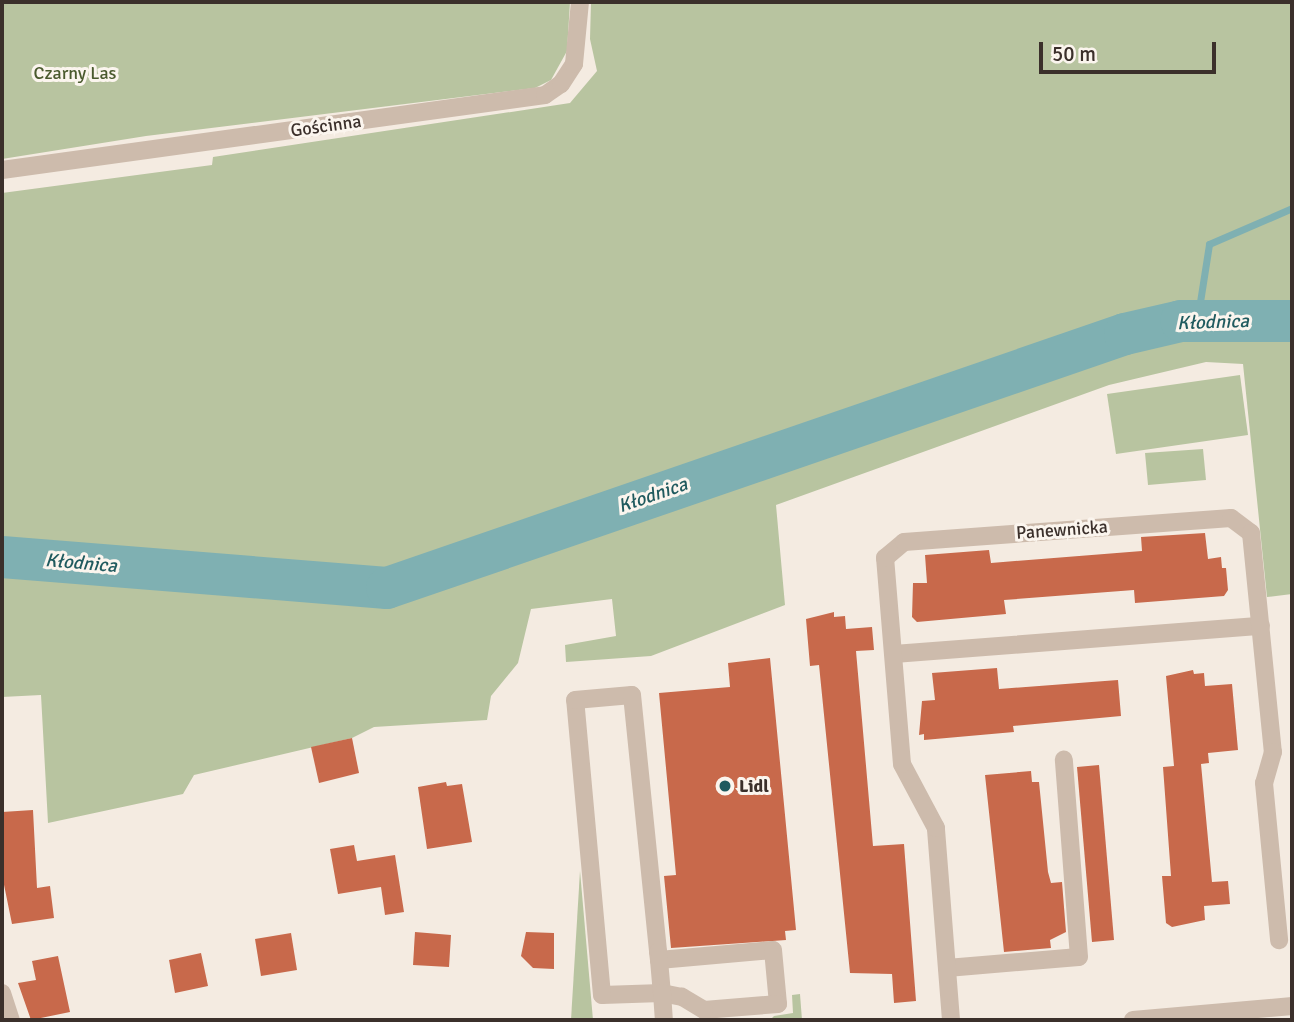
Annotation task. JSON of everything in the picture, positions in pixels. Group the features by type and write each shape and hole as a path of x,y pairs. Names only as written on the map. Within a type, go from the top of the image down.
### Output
{"street":[{"name":"Gościnna","path":"2,170 545,95 561,84 574,64 580,2"},
{"name":"Panewnicka","path":"951,1020 936,828 902,764 885,558 904,542 1231,518 1251,533 1273,752 1264,783 1279,940"},
{"path":"894,654 1261,626"},
{"path":"659,961 773,950 778,1004 704,1010 682,997 662,993 601,995 575,700 632,695 659,961 662,993 664,1020"},
{"path":"947,968 1079,957 1064,760"},
{"path":"2,993 11,1020"},
{"path":"1133,1020 1292,1006"}],"green space":[{"name":"Czarny Las","path":"2,2 570,2 567,51 551,80 535,88 146,136 2,159"},
{"path":"591,2 1292,2 1292,317 1158,317 387,580 330,580 2,541 2,193 212,165 213,157 570,103 597,71 590,39"},
{"path":"1193,325 1292,326 1292,594 1267,597 1243,364 1206,362 1109,385 776,505 785,605 651,656 566,662 565,645 616,636 612,599 531,609 518,663 491,696 487,720 374,727 352,738 194,775 183,794 48,823 41,695 2,697 2,570 388,592 1144,334"},
{"path":"1240,375 1248,435 1116,454 1107,394"},
{"path":"1203,449 1206,480 1148,485 1145,453"},
{"path":"580,871 593,1020 571,1020"},
{"path":"800,994 802,1020 770,1020 774,1016 793,1013 792,995"}],"building":[{"path":"1205,533 1208,559 1221,557 1222,568 1226,568 1228,590 1224,596 1135,603 1134,590 1004,600 1006,614 917,622 912,617 913,583 927,583 925,555 989,550 991,563 1142,551 1141,537"},
{"path":"834,612 834,617 845,616 846,629 872,627 874,650 856,651 873,846 904,844 916,1001 894,1003 892,974 850,973 819,665 810,666 806,619"},
{"name":"Lidl","path":"770,658 796,930 785,931 786,940 671,948 664,876 676,875 659,693 730,687 728,663"},
{"path":"997,668 999,689 1118,680 1121,716 1013,726 1014,732 924,740 924,734 919,735 922,701 935,700 932,673"},
{"path":"1193,670 1194,674 1204,673 1205,686 1232,684 1238,750 1208,753 1209,763 1201,764 1212,882 1228,881 1230,904 1204,906 1205,920 1172,927 1166,923 1162,876 1171,876 1163,767 1174,766 1166,676"},
{"path":"352,738 359,773 319,783 311,747"},
{"path":"1099,765 1114,940 1092,942 1077,767"},
{"path":"1031,771 1032,782 1039,782 1051,883 1062,882 1066,932 1050,940 1051,948 1004,952 985,775"},
{"path":"446,782 447,786 462,784 472,842 427,849 418,787"},
{"path":"33,810 37,888 50,886 54,918 12,924 2,875 2,812"},
{"path":"354,845 357,861 395,855 404,912 385,915 381,887 338,894 330,849"},
{"path":"415,932 451,935 449,967 413,965"},
{"path":"526,932 554,933 554,969 533,968 521,956"},
{"path":"291,933 297,970 261,976 255,939"},
{"path":"201,953 208,986 175,993 169,960"},
{"path":"58,956 70,1012 31,1020 18,983 36,980 32,961"}],"waterway":[{"path":"1197,321 1209,244 1292,208"},
{"name":"Kłodnica","path":"2,557 387,588 1125,334 1181,321 1292,321"}],"place":[{"name":"Lidl","path":"725,786"}]}
